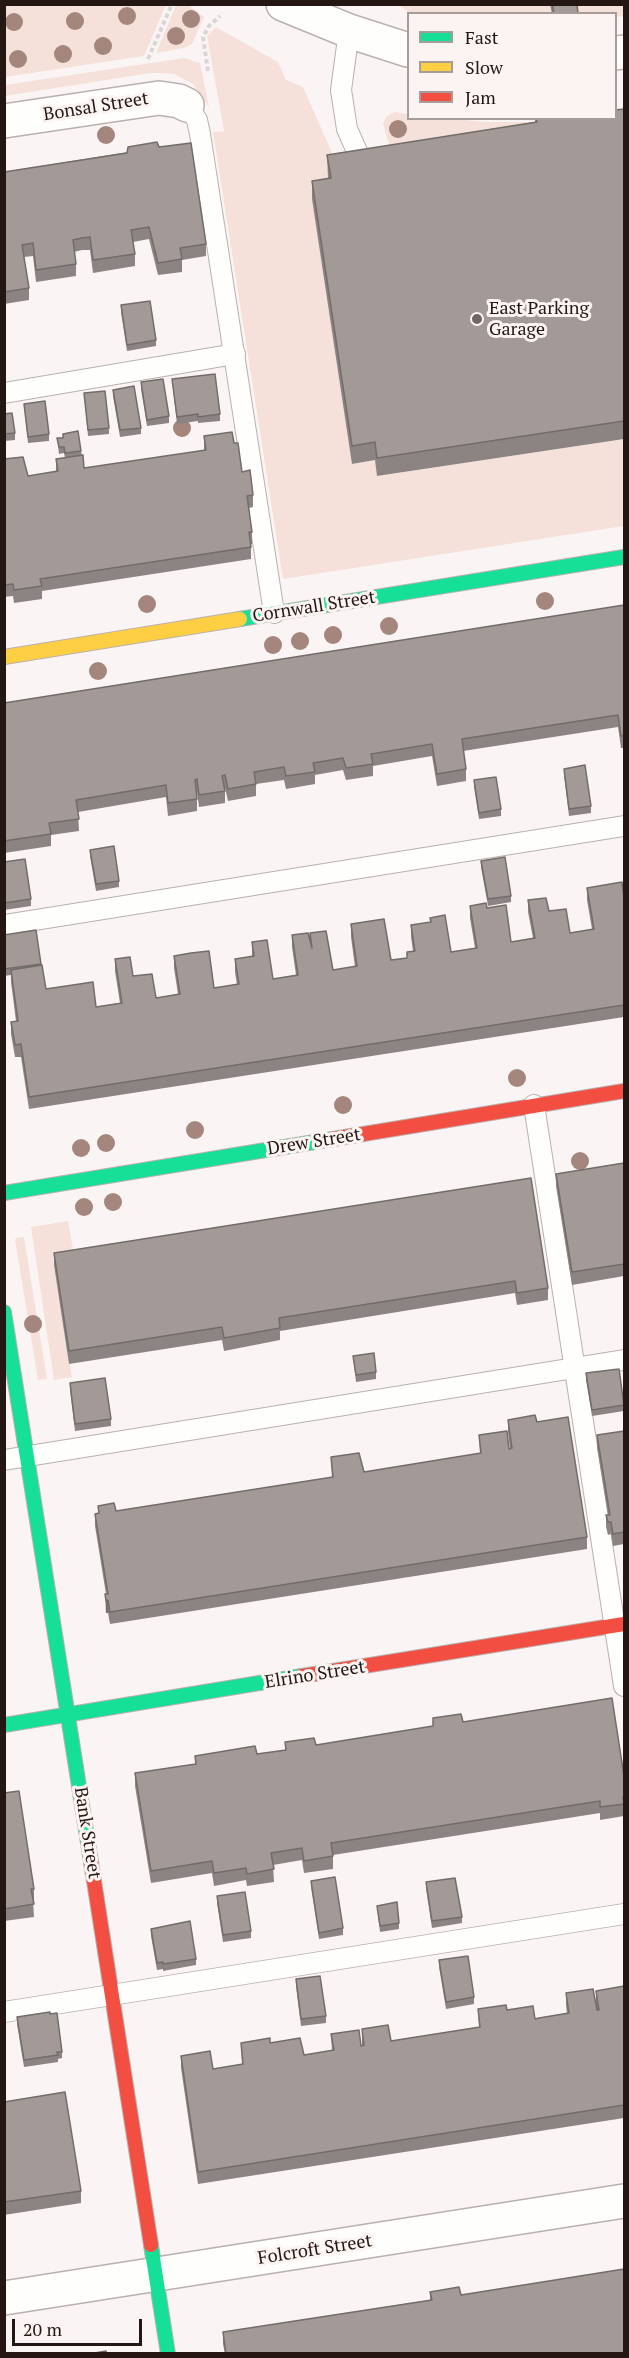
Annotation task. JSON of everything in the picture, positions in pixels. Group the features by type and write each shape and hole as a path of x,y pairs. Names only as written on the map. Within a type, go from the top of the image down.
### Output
{"street":[{"path":"283,4 349,31 407,50"},
{"name":"Bonsal Street","path":"4,121 159,98 179,101 186,105"},
{"name":"Cornwall Street","path":"4,657 624,557"},
{"name":"Drew Street","path":"4,1193 624,1091"},
{"name":"Bank Street","path":"4,1312 168,2354"},
{"name":"Elrino Street","path":"4,1725 620,1625"},
{"name":"Folcroft Street","path":"4,2298 156,2276 624,2200"}],"lane":[{"path":"349,31 341,90 348,129 364,168"},
{"path":"186,105 197,120 200,134 274,613"},
{"path":"4,393 235,354"},
{"path":"4,925 624,826"},
{"path":"534,1105 575,1368 620,1625 624,1686"},
{"path":"4,1460 624,1360"},
{"path":"4,2012 624,1914"}],"path":[{"path":"148,58 172,4"}],"shaded area":[{"path":"5,4 166,5 144,56 5,77"},
{"path":"176,5 188,5 204,17 192,44 184,48 156,53"},
{"path":"399,5 624,5 624,16 617,17 617,12 408,12"},
{"path":"216,27 278,62 286,80 303,87 340,171 331,196 352,464 375,460 378,476 624,439 624,526 283,579 213,132 224,131 207,36"},
{"path":"184,58 200,63 209,107 193,84 174,74 163,73 150,73 5,96 5,85"},
{"path":"395,112 407,114 407,120 553,122 392,155 383,124 386,117"},
{"path":"68,1221 74,1255 53,1258 72,1377 54,1380 31,1227"},
{"path":"24,1237 47,1379 38,1380 15,1240"}],"building":[{"path":"552,4 577,4 578,12 554,12"},
{"name":"East Parking Garage","path":"624,109 624,421 377,458 375,442 352,446 312,181 331,178 327,155 537,122 536,120 617,120 617,110"},
{"path":"157,142 159,147 191,143 206,244 180,248 182,259 158,263 149,227 131,230 135,254 93,260 90,237 82,238 73,240 76,264 36,270 33,243 22,245 29,288 4,292 4,172 127,153 128,147"},
{"path":"150,301 156,340 127,345 121,305"},
{"path":"215,374 220,414 177,417 172,379"},
{"path":"163,379 169,416 147,420 141,382"},
{"path":"134,386 141,428 120,430 113,390"},
{"path":"105,391 109,428 88,430 84,393"},
{"path":"45,401 49,434 28,437 24,404"},
{"path":"12,413 15,433 4,434 4,414"},
{"path":"78,431 81,451 65,453 64,447 59,447 57,438 63,438 63,434"},
{"path":"232,432 234,443 238,443 242,472 250,470 253,495 247,496 252,532 249,532 251,547 40,579 42,586 14,590 13,584 4,585 4,459 23,457 28,476 58,471 56,459 83,455 84,468 206,450 204,436"},
{"path":"624,605 624,736 621,736 618,715 462,739 466,769 437,774 432,744 371,754 373,764 346,768 343,758 313,763 315,772 286,776 284,767 254,772 256,784 228,789 225,775 222,776 225,791 199,795 197,779 195,780 197,799 168,803 166,785 76,800 79,819 49,823 51,834 4,841 4,703"},
{"path":"585,765 591,806 569,809 564,769"},
{"path":"496,777 501,809 479,813 474,780"},
{"path":"114,846 119,881 96,884 90,850"},
{"path":"505,857 511,896 488,899 481,861"},
{"path":"25,859 31,899 4,903 4,862"},
{"path":"622,882 624,1005 29,1097 21,1044 15,1045 11,1022 18,1021 11,970 42,965 46,989 93,982 96,1007 122,1003 115,959 130,957 133,976 152,974 156,998 180,994 174,956 191,953 209,951 214,988 239,984 235,959 254,956 252,942 267,940 273,979 298,975 292,935 308,933 312,948 310,933 326,931 333,970 357,966 351,924 384,919 391,960 407,958 407,952 415,951 411,925 431,922 430,918 445,915 451,952 477,948 470,906 486,903 487,908 506,905 511,942 535,938 528,900 546,898 549,911 566,909 570,933 594,929 587,888"},
{"path":"36,930 41,964 4,969 4,935"},
{"path":"624,1163 624,1264 572,1272 556,1174"},
{"path":"531,1178 548,1288 517,1293 515,1281 279,1318 280,1328 224,1338 222,1327 69,1351 54,1253"},
{"path":"374,1353 376,1372 356,1375 353,1356"},
{"path":"619,1369 624,1405 592,1410 586,1373"},
{"path":"105,1378 111,1419 75,1424 70,1383"},
{"path":"535,1415 537,1422 568,1417 587,1537 110,1612 108,1600 106,1601 105,1594 108,1594 95,1514 99,1513 98,1506 114,1503 116,1511 333,1477 331,1457 359,1453 364,1472 481,1453 479,1435 507,1431 509,1449 512,1448 508,1420"},
{"path":"624,1431 624,1532 613,1534 611,1522 608,1522 606,1515 610,1515 597,1435"},
{"path":"612,1698 624,1776 624,1804 600,1807 600,1801 331,1843 333,1856 304,1861 302,1848 271,1853 274,1869 247,1874 246,1868 214,1873 212,1861 151,1871 135,1773 196,1764 195,1756 255,1746 257,1754 286,1750 285,1742 314,1738 316,1745 433,1726 433,1718 461,1714 463,1722"},
{"path":"19,1791 34,1889 31,1889 34,1904 4,1909 4,1793"},
{"path":"335,1877 343,1928 319,1933 311,1881"},
{"path":"455,1878 462,1917 432,1921 426,1882"},
{"path":"245,1892 251,1931 223,1935 217,1896"},
{"path":"397,1902 399,1923 380,1926 377,1906"},
{"path":"190,1921 196,1959 157,1963 151,1929"},
{"path":"468,1956 474,1997 446,2002 439,1960"},
{"path":"320,1976 326,2016 301,2019 296,1979"},
{"path":"624,1986 624,2105 198,2172 181,2056 210,2051 213,2069 243,2064 241,2043 270,2038 270,2043 300,2038 304,2055 334,2050 331,2034 359,2030 361,2046 364,2045 362,2029 388,2025 391,2041 480,2027 478,2009 506,2005 507,2010 533,2006 535,2019 569,2013 566,1993 593,1989 597,2010 599,2010 596,1991"},
{"path":"50,2012 50,2014 57,2013 62,2052 57,2052 58,2055 24,2060 17,2017"},
{"path":"65,2092 81,2191 4,2202 4,2102"},
{"path":"624,2269 624,2354 226,2354 223,2332 432,2300 430,2292 459,2287 461,2295"},
{"path":"106,2351 107,2354 89,2354"}],"traffic: fast":[{"path":"240,619 624,557"},
{"path":"4,1193 333,1139"},
{"path":"4,1312 91,1862"},
{"path":"4,1725 302,1676"},
{"path":"151,2245 168,2354"}],"traffic: slow":[{"path":"4,657 240,619"}],"traffic: jam":[{"path":"333,1139 624,1091"},
{"path":"302,1676 624,1624"},
{"path":"91,1862 151,2245"}],"place":[{"name":"East Parking Garage","path":"477,319"}]}
